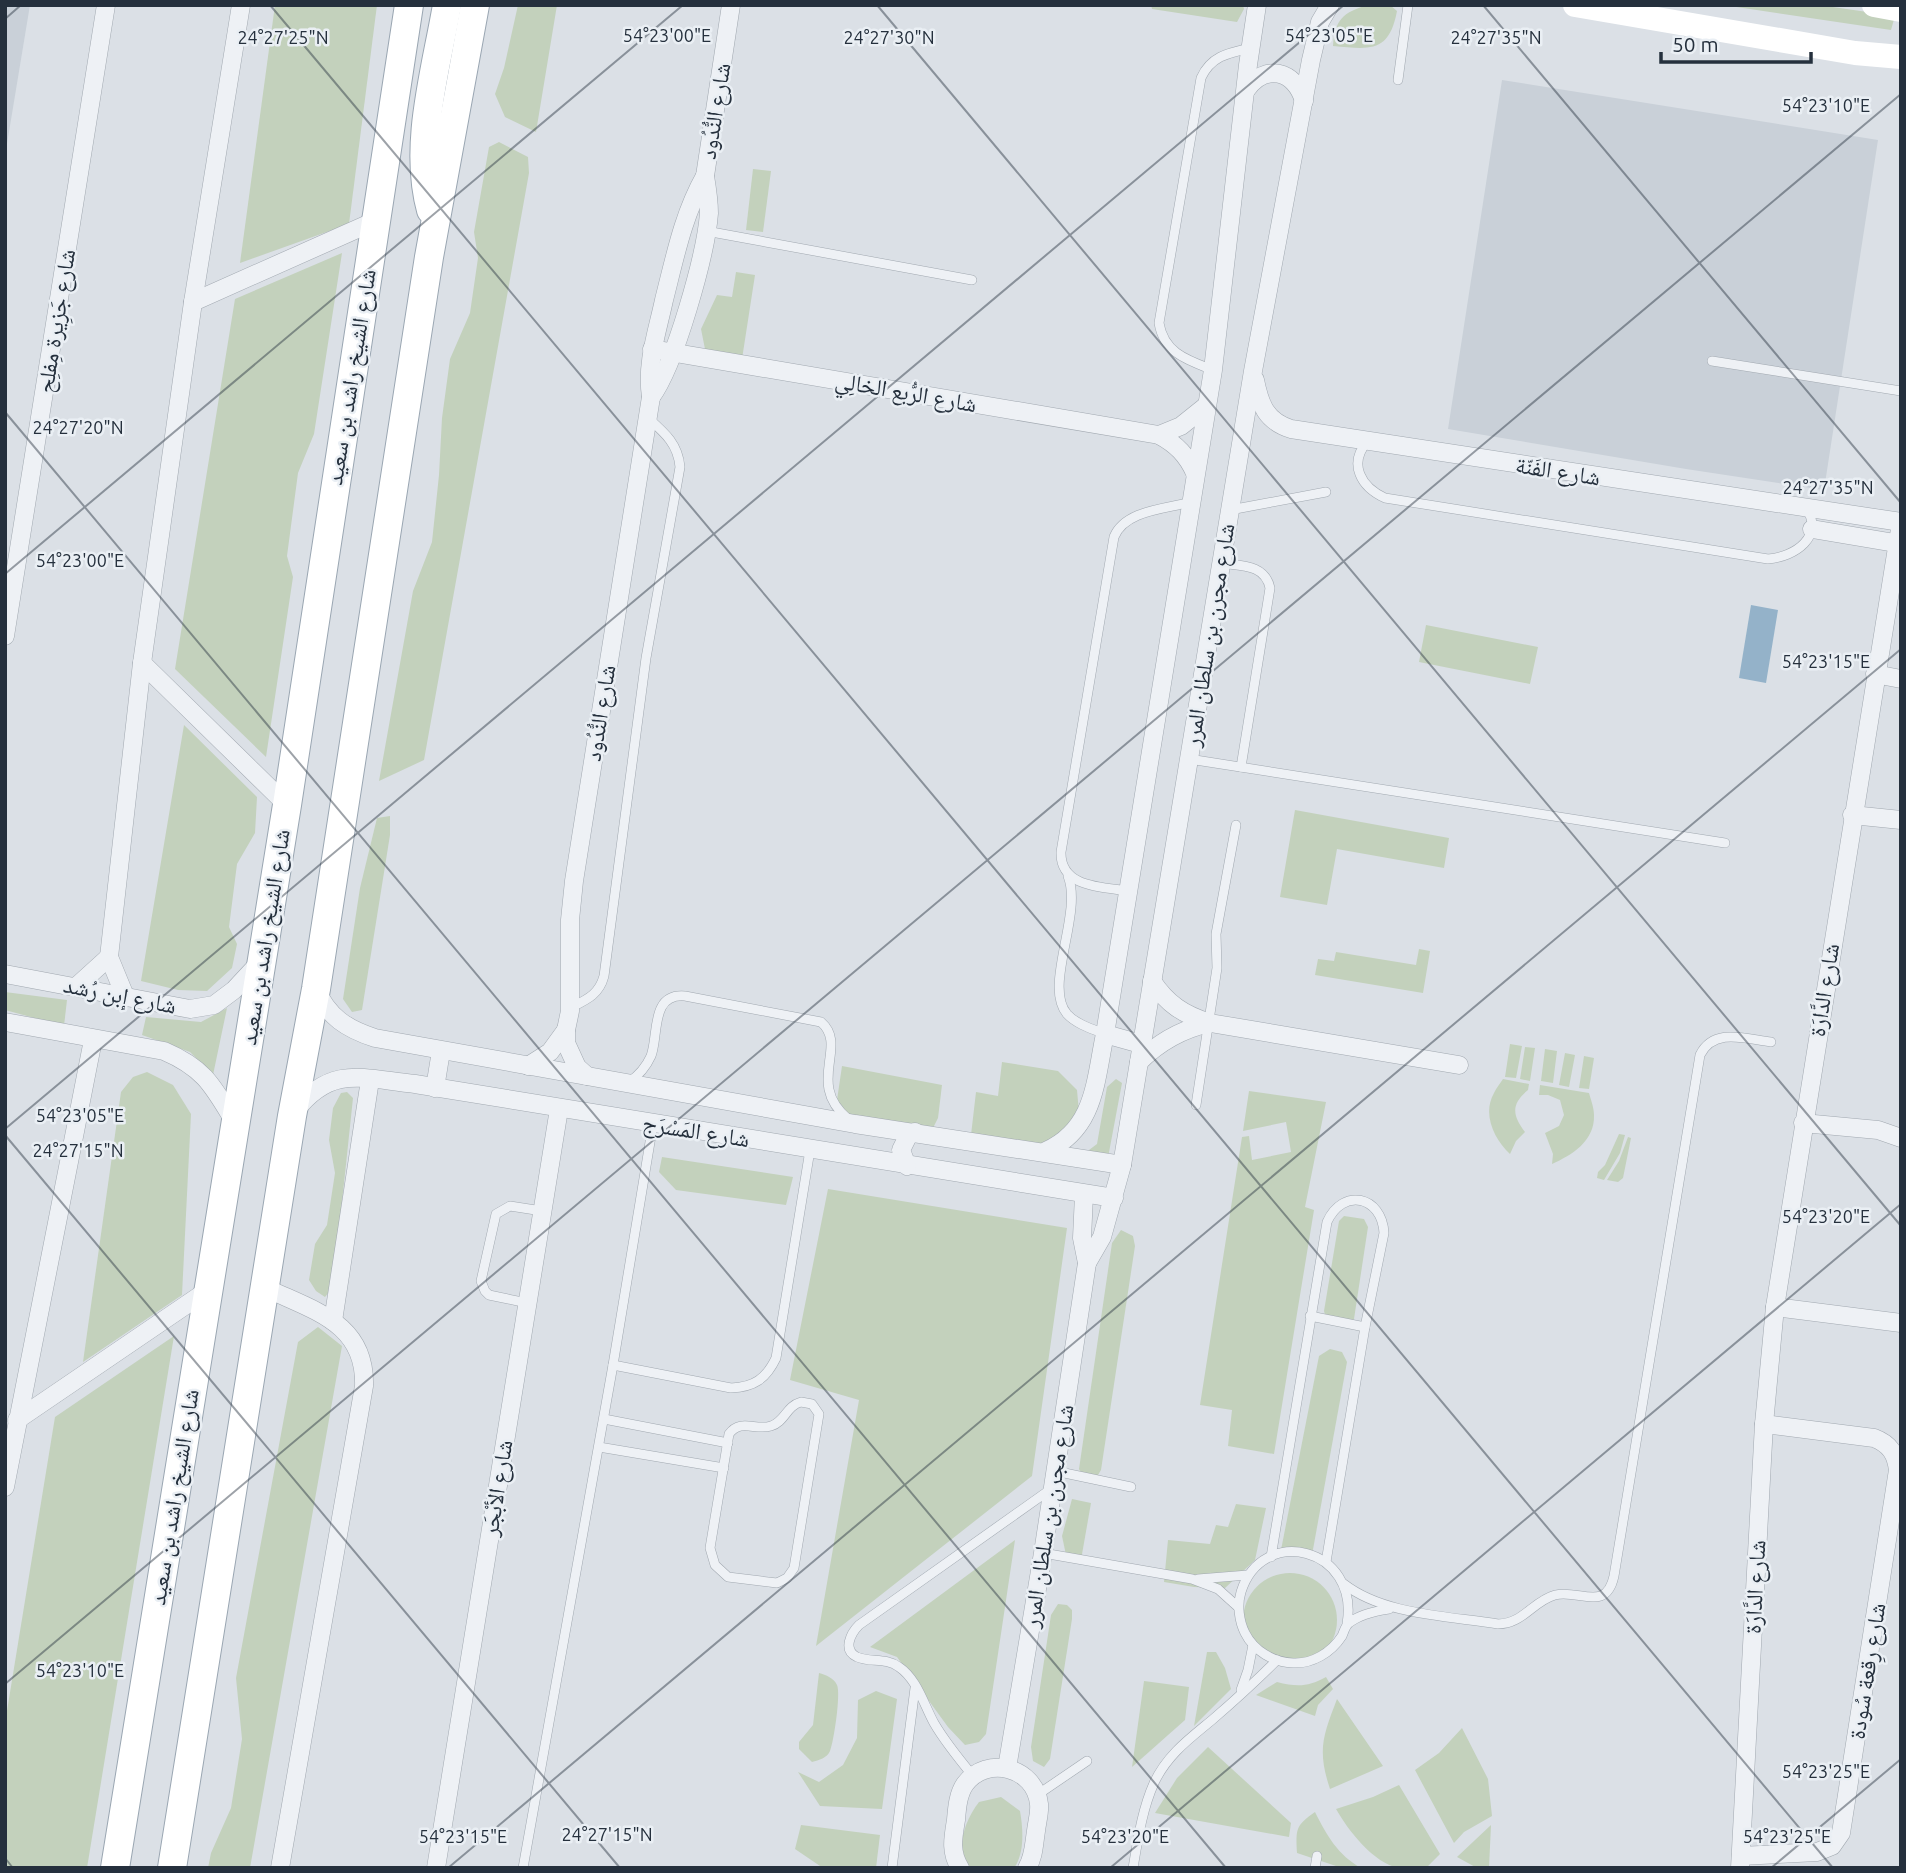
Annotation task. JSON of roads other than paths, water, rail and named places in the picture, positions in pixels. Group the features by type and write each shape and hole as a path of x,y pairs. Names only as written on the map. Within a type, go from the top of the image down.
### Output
{"main road":[{"name":"شارع الشيخ راشد بن سعيد","path":"115,1868 287,805 409,5"},
{"path":"435,223 428,198 424,147 447,5"},
{"path":"172,1868 292,1116 316,989 435,223 475,5"},
{"path":"1575,5 1855,53 1901,57"},
{"path":"1874,5 1901,10"}],"street":[{"name":"شارع جَزِيرة مِفلِح","path":"5,636 106,5"},
{"path":"125,996 109,957 142,663 193,302 241,5"},
{"name":"شارع النُّدُود","path":"587,1076 571,1056 566,1043 570,1008 570,920 574,881 651,397 649,375 652,349 685,220 705,176 731,5"},
{"name":"شارع مجرن بن سلطان المرر","path":"1046,1151 1067,1139 1083,1121 1091,1098 1105,1034 1213,370 1256,5"},
{"name":"شارع مجرن بن سلطان المرر","path":"1087,1263 1102,1237 1122,1164 1253,370 1320,22 1330,5"},
{"path":"1246,90 1252,81 1260,76 1279,74 1296,83 1304,101"},
{"name":"شارع النُّدُود","path":"651,397 662,379 688,304 706,231 709,201 705,176"},
{"path":"193,302 375,221"},
{"name":"شارع الرُّبع الخالِي","path":"652,349 1159,435 1178,446 1195,473"},
{"name":"شارع الفَنّة","path":"1253,370 1261,405 1273,421 1292,429 1901,522"},
{"path":"1159,435 1181,426 1206,406"},
{"name":"شارع الدَّارَة","path":"1740,1862 1764,1424 1774,1307 1901,522"},
{"path":"1812,529 1899,544"},
{"path":"142,663 287,805"},
{"path":"1875,674 1901,679"},
{"path":"1852,815 1901,820"},
{"path":"77,986 109,957"},
{"name":"شارع إبن رُشد","path":"5,974 190,1009 214,1005 234,990 260,962"},
{"path":"1152,981 1171,1004 1183,1013 1210,1023 1459,1065"},
{"name":"شارع المَسْرَج","path":"316,989 331,1015 356,1032 441,1051 855,1124 1122,1164"},
{"name":"شارع إبن رُشد","path":"5,1022 164,1051 182,1059 209,1080 234,1121"},
{"path":"1105,1034 1140,1053 1179,1032 1210,1023"},
{"path":"528,1066 550,1052 566,1030"},
{"path":"5,1487 93,1040"},
{"path":"435,1088 441,1051"},
{"name":"شارع المَسْرَج","path":"292,1116 310,1093 333,1080 346,1077 435,1088 1114,1198"},
{"path":"333,1321 370,1080"},
{"name":"شارع الأبْجَر","path":"436,1868 559,1109"},
{"path":"1803,1123 1878,1130 1901,1138"},
{"path":"906,1166 901,1150 908,1136 915,1132"},
{"name":"شارع مجرن بن سلطان المرر","path":"1007,1768 1087,1263 1082,1238 1084,1195"},
{"path":"266,1288 333,1321 348,1333 362,1358 364,1386 280,1868"},
{"path":"18,1420 208,1290"},
{"path":"1774,1307 1901,1323"},
{"name":"شارع رِقعة سُودة","path":"1740,1862 1817,1852 1832,1846 1841,1833 1898,1470 1889,1447 1874,1438 1764,1424"},
{"path":"956,1866 952,1848 959,1798 964,1786 973,1776 989,1768 1007,1768 1026,1777 1037,1795 1039,1806 1028,1867"}],"lane":[{"path":"1398,80 1408,5"},
{"path":"1213,370 1175,354 1164,339 1159,323 1201,79 1212,61 1222,54 1251,48"},
{"path":"706,231 972,280"},
{"path":"1712,361 1901,391"},
{"path":"570,1008 592,997 598,991 604,976 646,658 680,467 676,447 647,417"},
{"path":"1367,442 1358,455 1360,476 1373,491 1392,499 1768,559 1793,553 1806,543 1812,529 1811,514 1806,508"},
{"path":"1230,510 1326,492"},
{"path":"1129,891 1072,879 1062,866 1061,852 1114,537 1121,524 1133,517 1191,502"},
{"path":"1221,563 1260,571 1266,576 1270,588 1241,767"},
{"path":"1189,759 1725,843"},
{"path":"1196,1105 1217,968 1216,934 1236,825"},
{"path":"1065,871 1072,895 1059,988 1060,1003 1073,1019 1105,1034"},
{"path":"627,1084 648,1062 652,1053 660,1007 671,998 685,996 815,1019 827,1026 832,1038 827,1084 830,1097 845,1117 855,1124"},
{"path":"1344,1584 1349,1611 1342,1636 1325,1654 1310,1661 1293,1663 1277,1660 1253,1645 1240,1621 1238,1607 1241,1590 1248,1575 1271,1557 1294,1552 1326,1562 1344,1584 1363,1597 1396,1608 1506,1624 1515,1622 1551,1597 1563,1594 1600,1597 1612,1585 1700,1055 1708,1042 1720,1037 1772,1042"},
{"path":"523,1868 604,1419 653,1124"},
{"path":"613,1365 731,1388 746,1387 759,1381 770,1371 776,1358 810,1150"},
{"path":"1271,1557 1327,1222 1340,1204 1361,1200 1379,1212 1384,1233 1365,1327 1326,1562"},
{"path":"527,1303 489,1294 481,1281 496,1214 510,1206 542,1211"},
{"path":"1310,1316 1365,1327"},
{"path":"801,1402 812,1404 819,1414 794,1568 782,1581 771,1583 729,1577 715,1564 710,1548 728,1443 735,1428 743,1425 774,1425 784,1417 791,1406 801,1402"},
{"path":"604,1419 728,1443"},
{"path":"599,1447 724,1468"},
{"path":"973,1776 935,1724 916,1686 900,1667 890,1662 858,1657 852,1653 849,1638 853,1631 1053,1480 1131,1487"},
{"path":"1043,1553 1192,1579 1217,1589 1238,1607"},
{"path":"1192,1579 1248,1575"},
{"path":"1347,1624 1367,1614 1396,1608"},
{"path":"1239,1695 1248,1671 1253,1645"},
{"path":"1133,1868 1144,1811 1163,1766 1184,1742 1277,1660"},
{"path":"892,1868 916,1686"},
{"path":"1037,1795 1087,1761"},
{"path":"1315,1868 1317,1856"}],"water":[{"path":"1751,605 1778,610 1766,683 1739,678"}]}
